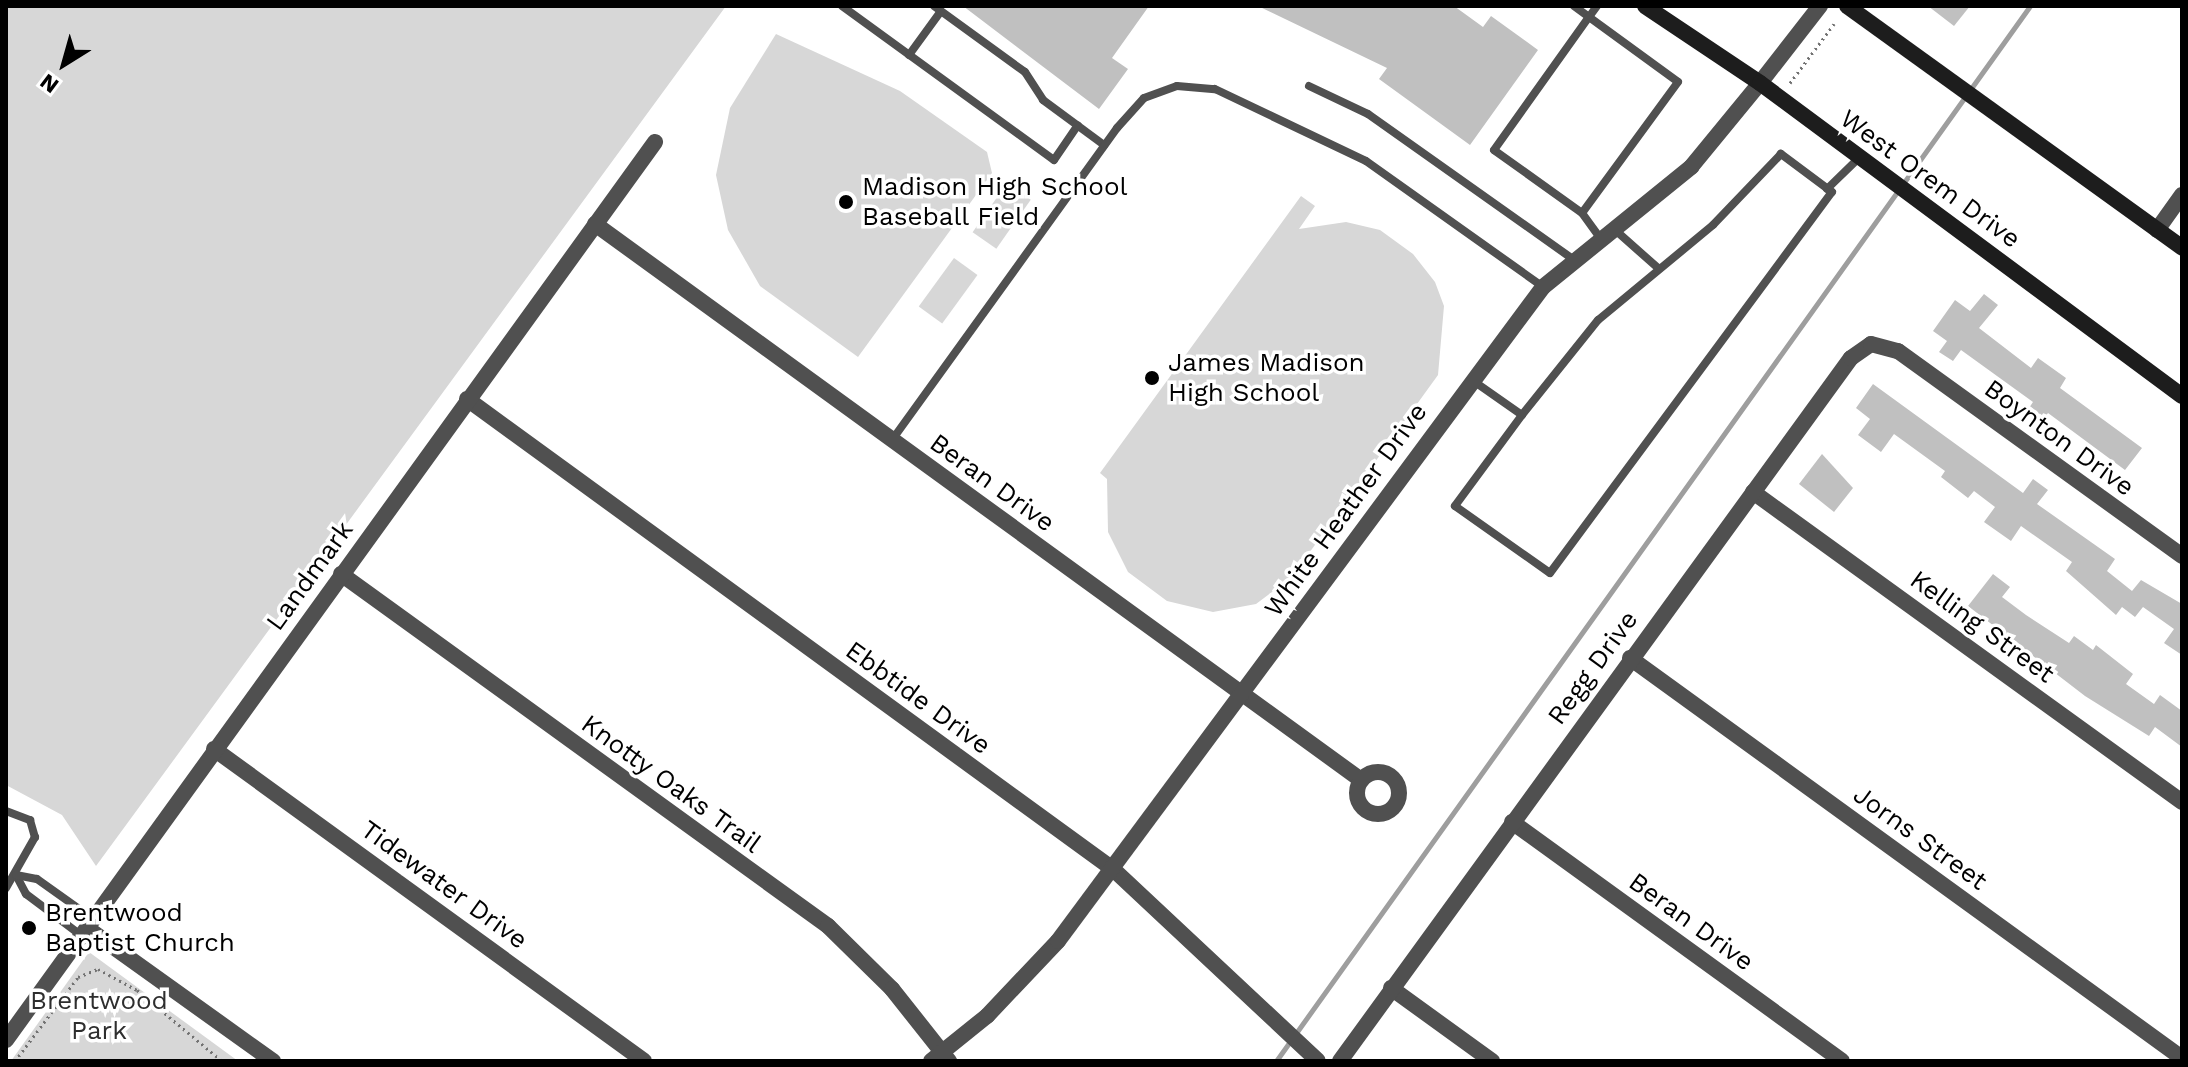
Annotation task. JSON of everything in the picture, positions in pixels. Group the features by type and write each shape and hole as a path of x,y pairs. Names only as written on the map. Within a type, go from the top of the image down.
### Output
{"main road":[{"name":"West Orem Drive","path":"1645,6 1760,83 2182,396"},
{"path":"1847,6 2182,248"}],"street":[{"name":"White Heather Drive","path":"940,1058 987,1016 1058,941 1114,870 1471,379 1543,287 1691,167 1820,6"},
{"name":"Landmark","path":"6,1040 655,142"},
{"path":"2157,230 2182,195"},
{"name":"Beran Drive","path":"595,224 1361,780"},
{"name":"Regg Drive","path":"1340,1061 1851,358 1871,344 1908,358"},
{"name":"Boynton Drive","path":"1908,358 2182,556"},
{"name":"Ebbtide Drive","path":"467,399 1114,870 1312,1056"},
{"name":"Kelling Street","path":"1753,492 2182,802"},
{"name":"Knotty Oaks Trail","path":"341,574 828,926 892,989 940,1058"},
{"name":"Jorns Street","path":"1630,658 2182,1058"},
{"name":"Tidewater Drive","path":"214,749 644,1061"},
{"name":"Beran Drive","path":"1512,822 1842,1061"},
{"path":"87,928 273,1061"},
{"path":"1391,988 1492,1061"}],"lane":[{"path":"842,6 1054,160 1078,125"},
{"path":"1574,6 1678,82 1582,213"},
{"path":"1597,6 1494,150 1659,269"},
{"path":"909,55 937,8 1025,72 1043,100 1104,145"},
{"path":"891,440 1104,145 1144,98 1177,86 1215,89 1366,161 1543,287"},
{"path":"1309,86 1412,142 1574,260"},
{"path":"1781,154 1827,189 1832,192 1550,573 1455,506 1570,350 1659,269 1713,225 1781,154"},
{"path":"1827,189 1866,161"},
{"path":"1471,379 1522,415"},
{"path":"6,811 24,815 35,832 16,875 6,888"},
{"path":"16,875 26,894 87,928"},
{"path":"16,875 37,879 87,928"}],"path":[{"path":"1790,83 1834,24"},
{"path":"15,1061 78,977 98,969 137,990 222,1061"}],"green space":[{"path":"6,6 726,6 96,866 62,815 6,785"},
{"name":"Madison High School Baseball Field","path":"776,34 900,91 987,152 992,173 858,357 760,286 728,230 716,175 730,108"},
{"path":"1007,183 1031,200 996,249 973,232"},
{"path":"1301,196 1315,206 1299,229 1346,222 1380,230 1413,254 1435,282 1444,306 1438,375 1291,578 1256,604 1213,612 1167,601 1128,572 1108,532 1107,479 1100,473"},
{"path":"954,258 977,275 942,324 919,307"},
{"name":"Brentwood Park","path":"89,952 238,1061 11,1061"}],"building":[{"path":"963,6 1149,6 1112,58 1128,69 1099,109"},
{"path":"1258,6 1454,6 1483,27 1491,16 1538,50 1470,145 1379,79 1387,68"},
{"path":"1928,6 1970,6 1954,26"},
{"path":"1984,294 1998,305 1979,328 2031,368 2038,358 2066,378 2060,388 2142,448 2125,470 2048,413 2042,421 2027,411 2033,402 1961,350 1953,361 1939,352 1947,341 1933,331 1955,300 1970,311"},
{"path":"1873,384 2023,493 2033,479 2048,490 2037,504 2115,559 2107,571 2132,591 2141,580 2182,604 2182,655 2164,643 2174,629 2143,607 2135,617 2122,607 2116,615 2066,571 2072,562 2021,526 2011,541 1984,522 1995,507 1974,491 1968,498 1941,477 1945,471 1894,434 1881,452 1858,435 1870,419 1856,408"},
{"path":"1822,454 1853,488 1834,512 1799,484"},
{"path":"1993,574 2010,587 2002,597 2026,615 2069,643 2074,636 2093,650 2096,645 2133,674 2126,684 2154,704 2160,695 2182,711 2182,747 2155,727 2149,736 2085,696 1968,606"}],"waterway":[{"path":"1276,1061 2030,6"}],"place":[{"name":"Madison High School Baseball Field","path":"846,202"},
{"name":"James Madison High School","path":"1152,378"},
{"name":"Brentwood Baptist Church","path":"29,928"}]}
